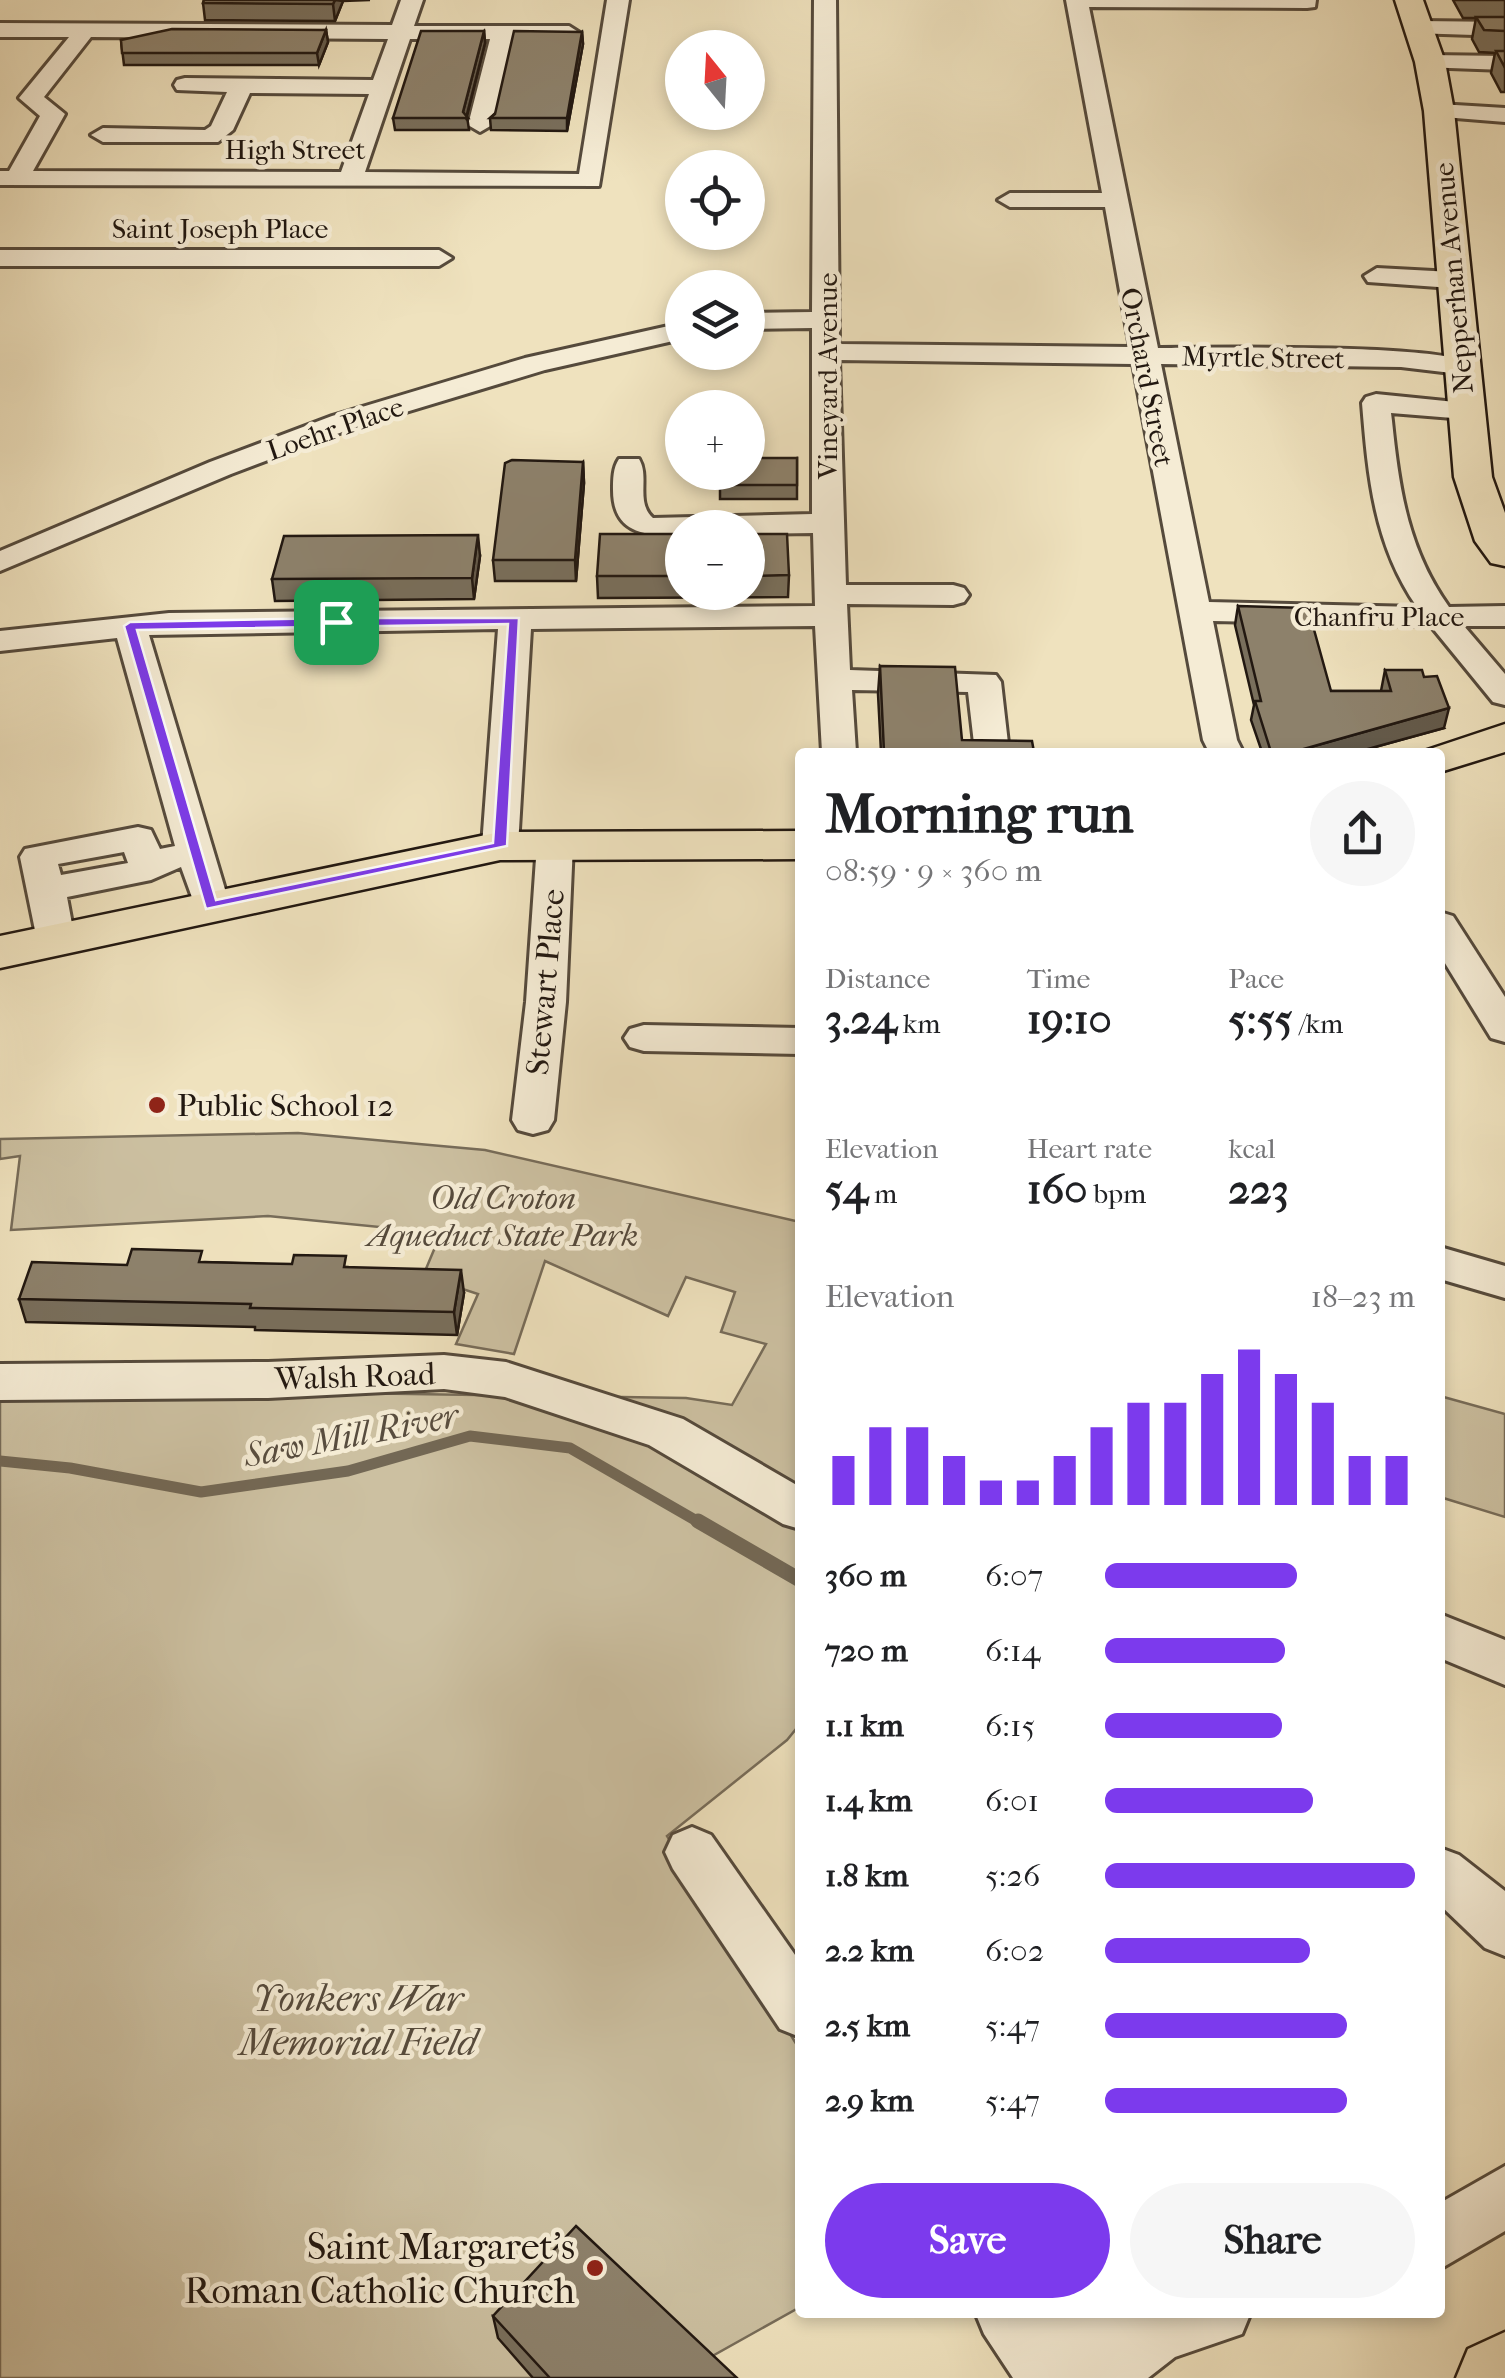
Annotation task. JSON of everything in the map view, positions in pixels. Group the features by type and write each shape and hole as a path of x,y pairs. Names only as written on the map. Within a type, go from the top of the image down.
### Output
{"main road":[{"name":"Nepperhan Avenue","path":"1415,14 1440,111 1452,280 1473,477 1495,541 1505,554"},
{"path":"1445,756 1505,737"},
{"path":"0,952 500,846 795,845"},
{"path":"1497,2378 1505,2373"}],"street":[{"path":"351,179 412,0"},
{"path":"0,30 85,30 170,23 401,32 612,33 618,0"},
{"name":"Vineyard Avenue","path":"825,0 828,605 839,748"},
{"path":"1077,0 1306,2"},
{"name":"Orchard Street","path":"1077,0 1117,200 1142,355 1224,748"},
{"path":"1415,14 1505,28"},
{"path":"9,178 53,114 31,98 55,64 70,54 85,30"},
{"path":"480,125 503,32"},
{"name":"High Street","path":"9,178 590,181 612,33"},
{"path":"1430,62 1505,62"},
{"path":"185,86 382,87"},
{"path":"150,112 107,123 210,137 221,130 219,112 241,86"},
{"path":"1440,111 1505,115"},
{"path":"1010,200 1117,200"},
{"name":"Saint Joseph Place","path":"0,258 439,258"},
{"path":"1377,276 1452,280"},
{"path":"765,321 825,320"},
{"name":"Loehr Place","path":"0,562 292,440 554,359 665,335"},
{"name":"Myrtle Street","path":"825,352 1401,359 1460,366"},
{"path":"1465,410 1376,403 1381,460 1403,556 1441,616 1505,695"},
{"path":"629,465 629,510 638,524 648,527 828,522"},
{"path":"0,641 130,626 514,620 953,595"},
{"name":"Chanfru Place","path":"1194,612 1505,616"},
{"path":"500,846 514,620"},
{"path":"130,626 211,906"},
{"path":"833,680 984,682 992,748"},
{"name":"Stewart Place","path":"532,1120 546,1002 555,844"},
{"path":"56,940 47,889 148,868 195,852"},
{"path":"1445,932 1505,1030"},
{"path":"644,1038 795,1041"},
{"path":"1445,1265 1505,1282"},
{"name":"Walsh Road","path":"0,1382 268,1380 444,1372 506,1380 666,1432 795,1507"},
{"path":"1445,1637 1505,1663"},
{"path":"692,1852 795,2003"},
{"path":"1474,1901 1505,1955"},
{"path":"1445,2235 1505,2196"},
{"path":"1012,2318 1051,2378"},
{"path":"1022,2318 1058,2334 1100,2342 1174,2332"}],"green space":[{"name":"Yonkers War Memorial Field","path":"298,1133 485,1150 795,1221 795,1730 667,1836 795,2042 795,2310 673,2378 0,2378 0,1395 280,1392 686,1398 732,1405 766,1344 721,1332 735,1292 686,1277 668,1316 545,1261 514,1354 456,1344 478,1294 423,1276 441,1233 268,1216 11,1230 20,1156 0,1159 0,1139"},
{"path":"1445,1397 1505,1414 1505,1517 1445,1499"}],"building":[{"path":"335,0 333,4 203,3"},
{"path":"1476,17 1505,17 1505,31 1484,30"},
{"path":"172,29 326,30 317,53 122,53 121,40"},
{"path":"421,31 484,31 463,112 468,118 393,118"},
{"path":"514,31 582,32 567,118 490,118 495,114"},
{"path":"1496,51 1505,51 1505,68"},
{"path":"765,458 797,458 797,485 765,485"},
{"path":"583,462 575,560 493,560 505,463"},
{"path":"600,534 665,534 665,576 597,576"},
{"path":"765,534 787,534 789,575 765,576"},
{"path":"478,535 472,578 272,579 284,536"},
{"path":"1238,606 1308,608 1331,691 1391,691 1385,670 1422,670 1424,677 1437,676 1449,708 1307,748 1270,748 1255,701 1261,701"},
{"path":"880,666 955,667 962,740 1032,741 1033,748 884,748"},
{"path":"132,1249 202,1251 199,1262 292,1264 294,1255 346,1256 344,1267 461,1270 454,1312 19,1299 32,1262 127,1265"},
{"path":"576,2226 737,2378 550,2378 493,2316"}],"waterway":[{"name":"Saw Mill River","path":"0,1461 70,1468 201,1492 348,1471 470,1436 570,1448 702,1524"},
{"name":"Saw Mill River","path":"698,1521 795,1577"}],"place":[{"name":"Public School 12","path":"157,1105"},
{"name":"Saint Margaret's Roman Catholic Church","path":"595,2268"}],"route":[{"path":"514,620 500,846 211,906 130,626 336,622 514,620"}],"park label":[{"name":"Old Croton Aqueduct State Park","path":"503,1216"}]}
